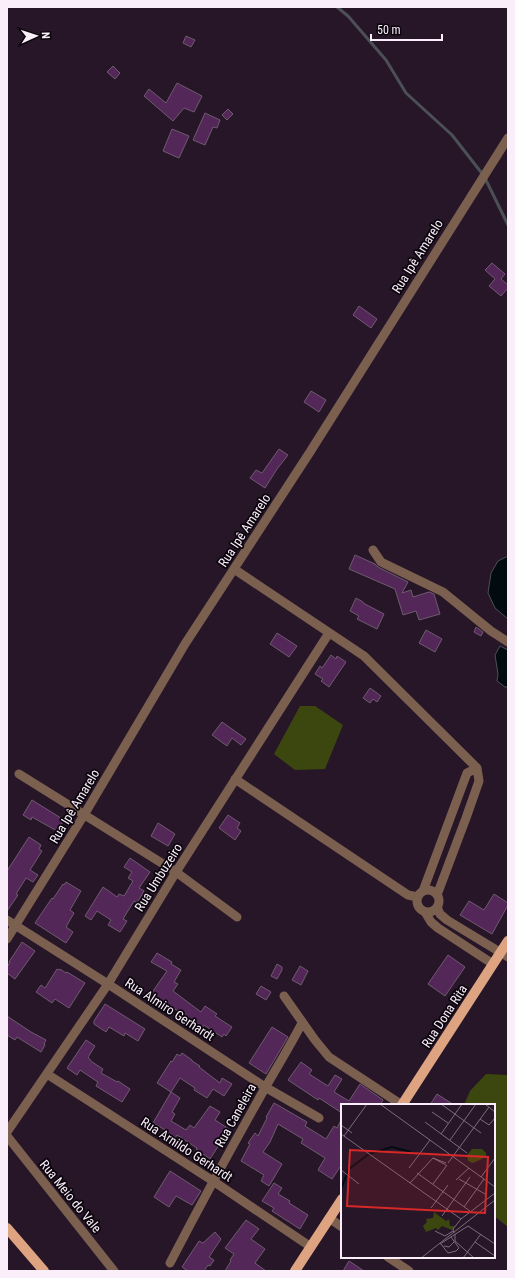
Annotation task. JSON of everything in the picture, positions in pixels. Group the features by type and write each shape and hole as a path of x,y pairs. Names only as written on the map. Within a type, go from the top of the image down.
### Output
{"main road":[{"name":"Rua Dona Rita","path":"403,1104 493,964 504,955 508,941"},
{"path":"295,1271 341,1200"},
{"path":"7,1228 44,1271"}],"street":[{"name":"Rua Ipê Amarelo","path":"7,938 84,815 185,644 310,452 508,138"},
{"path":"373,550 382,562 443,592 491,631 508,642"},
{"path":"234,569 364,656 477,768 479,780 437,895"},
{"name":"Rua Umbuzeiro","path":"7,1132 108,984 176,872 329,633"},
{"path":"477,768 467,773 418,905 431,922 438,928 493,964"},
{"path":"19,774 176,872 237,917"},
{"path":"235,779 408,895 421,894 430,890 437,895 439,899 438,907 440,914 447,920 504,955"},
{"path":"453,812 466,818"},
{"path":"424,912 431,912 438,907"},
{"name":"Rua Almiro Gerhardt","path":"7,920 265,1087 319,1118"},
{"path":"284,996 302,1023 329,1057 400,1104"},
{"name":"Rua Caneleira","path":"170,1263 213,1181 302,1023"},
{"name":"Rua Arnildo Gerhardt","path":"47,1074 213,1181 311,1247"},
{"name":"Rua Meio do Vale","path":"7,1136 114,1271"},
{"path":"329,1218 341,1226"},
{"path":"390,1258 409,1271"}],"green space":[{"path":"300,706 315,706 343,725 325,769 295,770 274,754"},
{"path":"486,1074 508,1075 508,1227 495,1217 495,1104 464,1104 470,1091"}],"shaded area":[{"path":"508,556 508,619 495,608 488,593 491,573 498,561"},
{"path":"500,646 508,650 508,687 505,687 497,681 498,674 495,655"}],"building":[{"path":"186,36 195,40 191,47 183,43"},
{"path":"113,66 120,73 115,79 107,72"},
{"path":"177,83 202,96 194,112 184,108 173,121 144,96 149,89 166,103"},
{"path":"228,109 233,114 227,120 222,115"},
{"path":"205,113 220,120 217,128 213,127 205,145 193,140"},
{"path":"172,129 189,136 179,158 163,151"},
{"path":"492,263 505,274 501,279 508,285 508,288 501,296 489,286 495,279 485,270"},
{"path":"359,306 377,319 371,328 353,315"},
{"path":"311,391 326,400 319,412 304,402"},
{"path":"279,449 288,455 265,488 250,478 256,470 262,473"},
{"path":"355,555 408,582 402,593 411,590 413,597 429,592 434,594 440,614 419,620 416,611 403,615 395,589 349,569"},
{"path":"356,598 384,614 377,629 357,619 359,616 350,611"},
{"path":"476,627 483,632 481,636 474,632"},
{"path":"426,630 442,639 435,652 419,643"},
{"path":"277,633 297,646 289,657 270,644"},
{"path":"331,655 336,659 337,656 346,662 329,687 321,681 323,679 315,674 320,666 322,668"},
{"path":"370,688 381,696 377,702 373,699 370,703 363,698"},
{"path":"222,722 246,739 241,745 232,738 227,746 212,735"},
{"path":"32,800 64,820 57,831 32,817 31,820 23,815"},
{"path":"228,815 240,823 237,828 241,831 235,840 219,828"},
{"path":"158,823 175,834 168,846 151,836"},
{"path":"29,837 41,845 39,849 42,851 30,870 38,875 33,882 26,878 16,894 18,895 7,911 7,871"},
{"path":"130,858 150,872 139,888 144,891 137,903 134,901 123,919 127,921 120,932 108,925 111,920 97,911 91,920 85,916 103,887 117,897 119,894 124,896 133,881 128,878 132,872 124,867"},
{"path":"66,882 81,891 70,910 74,913 66,927 73,932 66,943 35,923 52,898 53,899"},
{"path":"494,894 508,903 508,905 492,934 460,915 469,901 484,910"},
{"path":"22,942 35,951 15,979 7,973 7,967"},
{"path":"157,953 172,962 171,964 181,970 174,982 178,984 173,991 201,1012 205,1006 217,1014 215,1016 232,1027 226,1036 224,1034 222,1037 204,1025 203,1027 151,994 167,971 151,962"},
{"path":"448,955 465,967 445,996 428,984"},
{"path":"277,964 282,967 282,970 277,979 271,976"},
{"path":"300,966 308,971 301,985 292,980"},
{"path":"57,969 60,969 66,973 67,972 85,983 69,1008 55,999 52,1003 36,992 41,985 45,988"},
{"path":"261,986 271,992 266,1000 256,994"},
{"path":"105,1004 145,1029 138,1041 125,1033 124,1036 109,1027 106,1032 94,1024 94,1021"},
{"path":"7,1016 46,1040 41,1052 17,1037 15,1040 7,1035"},
{"path":"272,1027 288,1037 266,1074 249,1063"},
{"path":"86,1040 95,1046 88,1057 92,1062 103,1069 101,1073 117,1082 118,1081 130,1089 122,1102 96,1086 98,1082 80,1070 77,1075 67,1068"},
{"path":"182,1053 220,1083 222,1078 232,1084 224,1096 213,1089 207,1098 194,1090 195,1088 180,1078 171,1092 157,1083 171,1061 172,1062 177,1054 180,1056"},
{"path":"301,1062 312,1070 309,1074 328,1086 335,1075 342,1079 334,1092 349,1101 360,1084 383,1100 381,1104 341,1104 341,1112 319,1098 318,1100 288,1080"},
{"path":"171,1092 180,1098 172,1112 175,1114 171,1121 186,1130 190,1125 194,1128 210,1106 220,1112 215,1120 229,1129 210,1159 196,1149 197,1148 177,1135 175,1138 166,1132 167,1131 153,1123"},
{"path":"437,1094 452,1104 431,1104"},
{"path":"274,1103 307,1122 305,1126 326,1139 334,1126 337,1128 341,1120 341,1168 332,1179 318,1170 325,1158 301,1143 303,1139 278,1124 270,1142 263,1152 282,1164 269,1186 261,1181 264,1175 241,1161 250,1144 248,1143 255,1133 258,1136 267,1118 266,1117"},
{"path":"170,1171 201,1191 192,1205 176,1196 169,1207 154,1197"},
{"path":"274,1183 282,1188 278,1194 308,1215 300,1229 272,1211 274,1208 262,1201"},
{"path":"246,1220 259,1229 251,1239 265,1249 255,1263 266,1271 225,1271 234,1254 225,1248"},
{"path":"215,1232 221,1239 209,1257 214,1260 210,1266 208,1265 204,1271 188,1271 182,1267 199,1241 203,1243"},
{"path":"349,1261 364,1271 343,1271"}],"waterway":[{"path":"337,7 348,16 386,60 406,93 452,135 484,176 508,225"}]}
